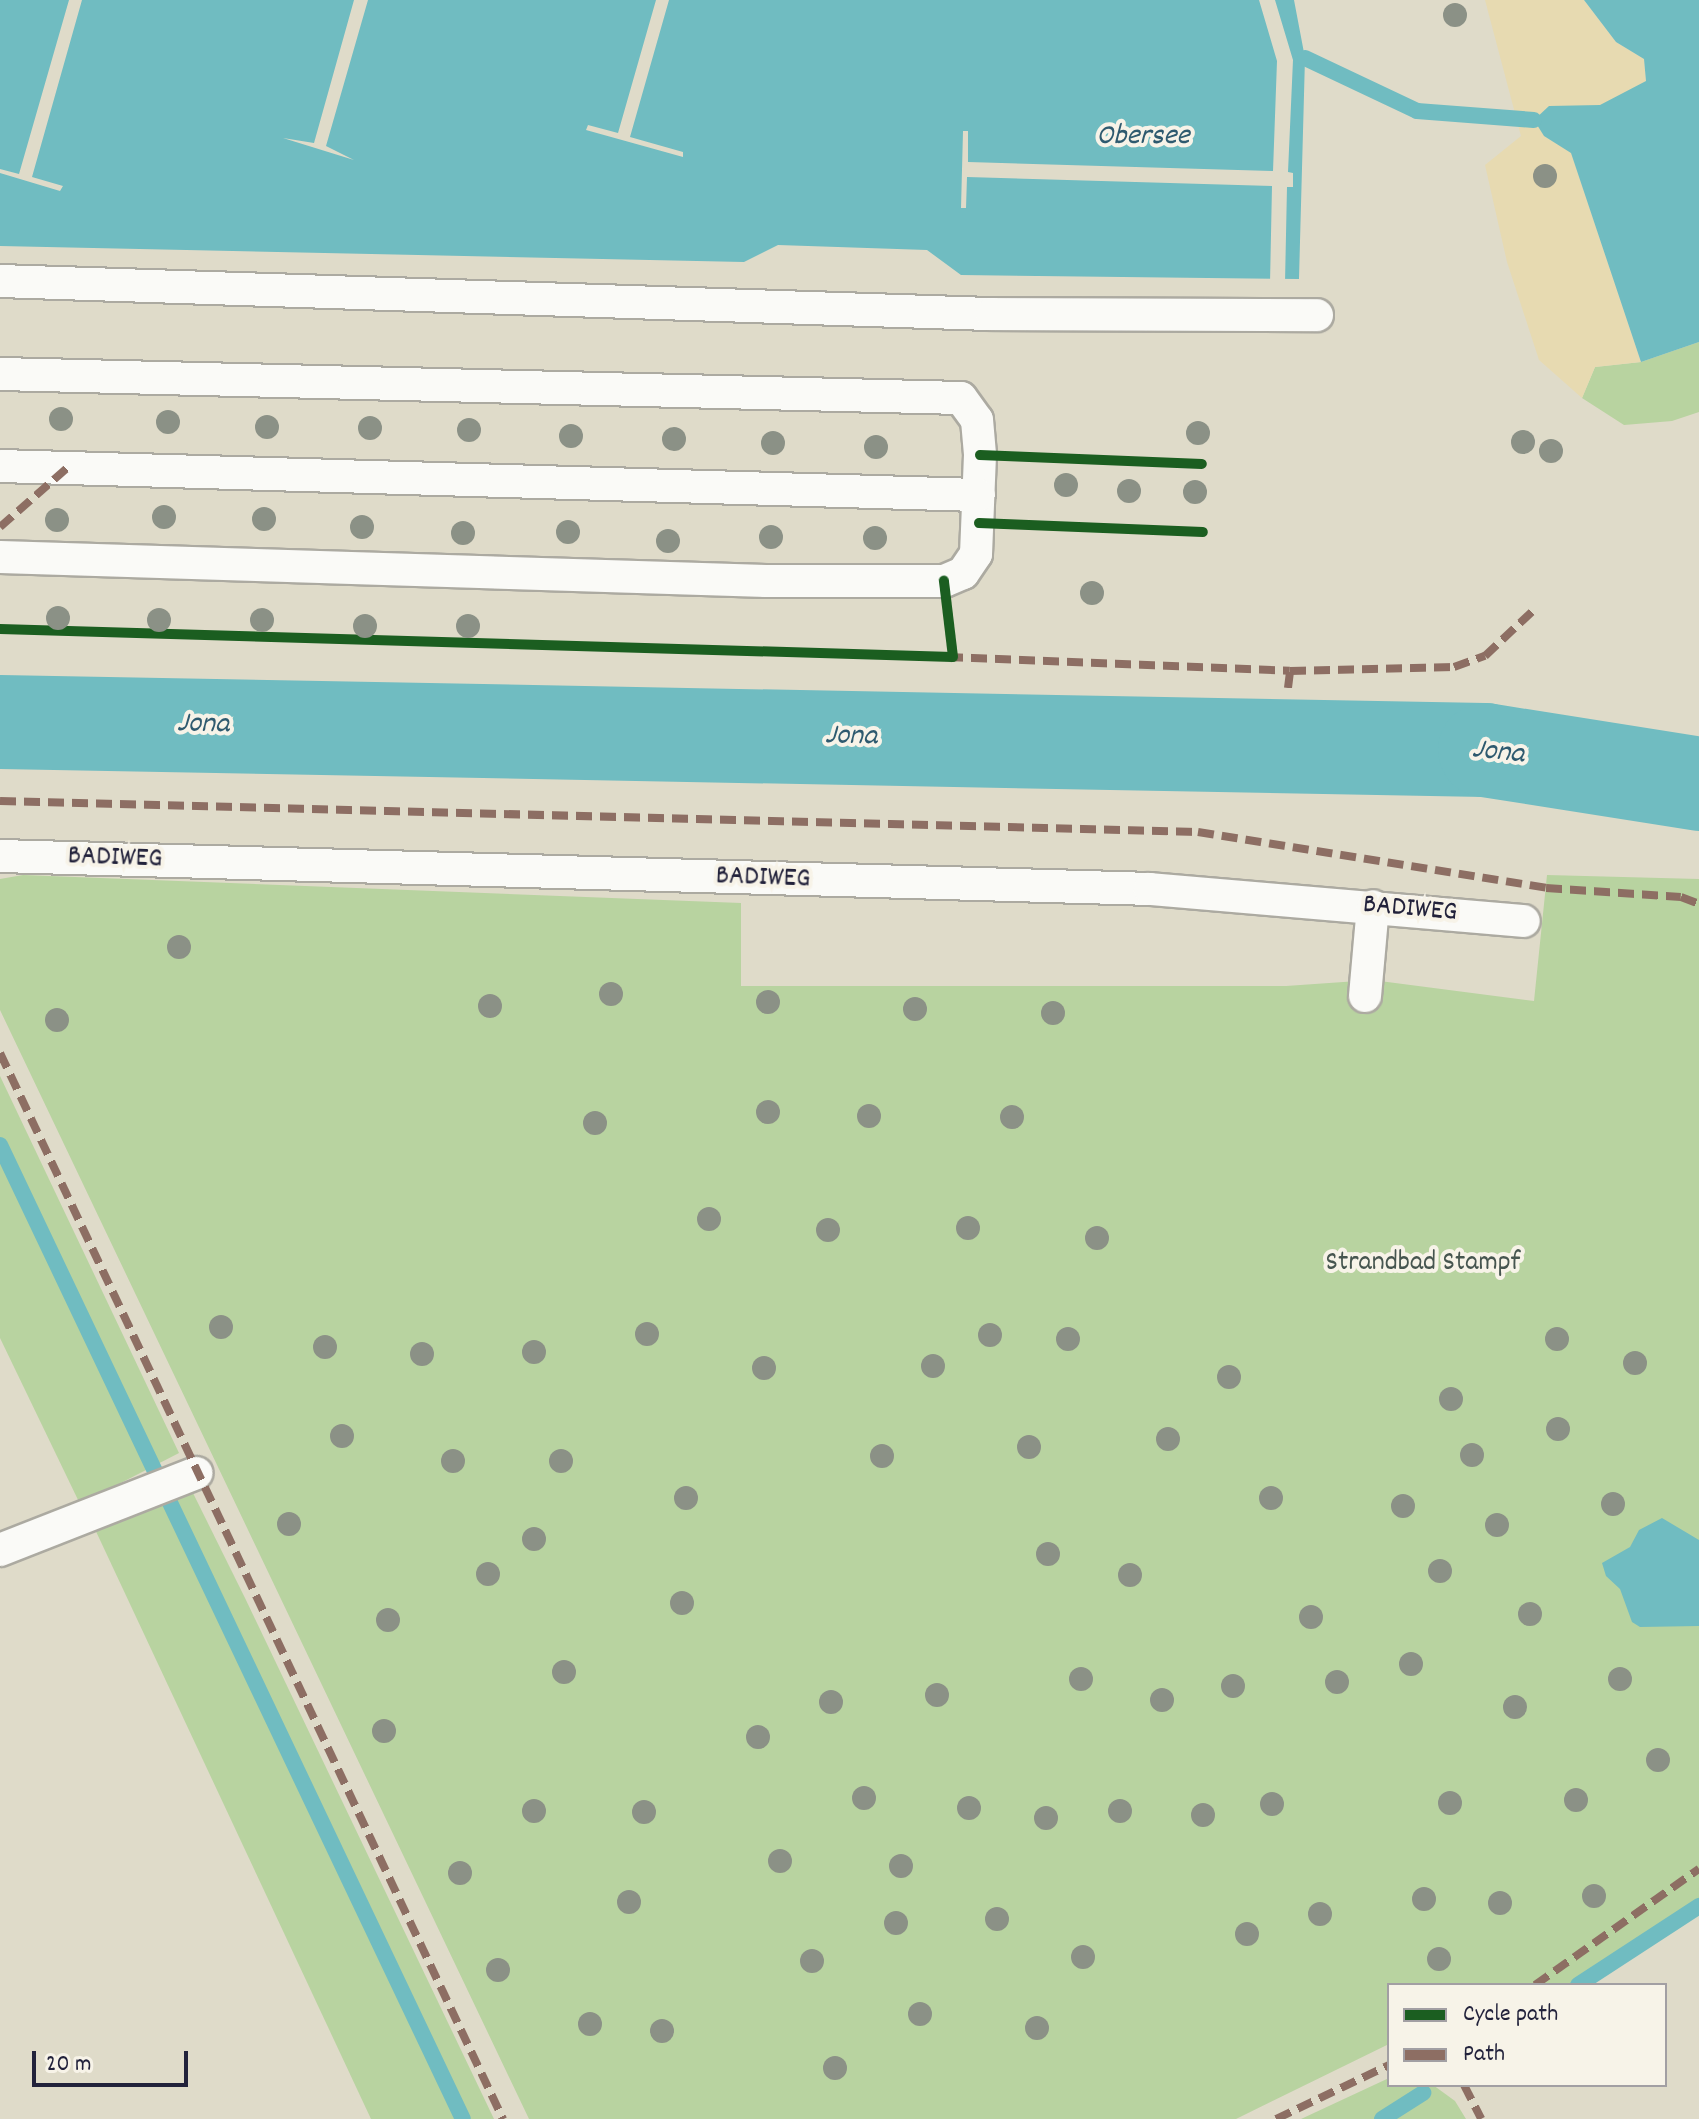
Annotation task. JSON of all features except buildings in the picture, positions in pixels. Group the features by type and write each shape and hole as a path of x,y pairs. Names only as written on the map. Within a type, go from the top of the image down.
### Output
{"lane":[{"path":"0,281 992,314 1317,315"},
{"path":"0,374 961,398 977,420 979,495 976,554 963,573 944,581 766,581 0,557"},
{"path":"0,466 979,495"},
{"name":"BADIWEG","path":"0,856 1150,889 1524,921"},
{"path":"1365,996 1373,906"},
{"path":"0,1550 187,1475"}],"green space":[{"path":"1699,342 1699,412 1672,421 1624,425 1582,398 1595,367 1641,362"},
{"name":"Strandbad Stampf","path":"23,875 741,903 741,986 1286,986 1372,980 1534,1001 1547,875 1699,879 1699,1911 1575,1983 1387,1983 1387,2045 1236,2119 529,2119 0,1010 0,879"},
{"path":"0,1076 179,1453 80,1504 0,1338"},
{"path":"191,1489 494,2119 371,2119 93,1525"},
{"path":"1387,2079 1387,2087 1436,2087 1455,2101 1466,2119 1301,2119"}],"sand":[{"path":"1485,0 1584,0 1616,42 1644,59 1646,81 1633,90 1600,106 1549,106 1544,136 1571,152 1641,362 1595,367 1582,398 1539,360 1507,262 1485,165 1521,136"}],"water":[{"name":"Obersee","path":"0,0 1294,0 1305,58 1299,279 961,275 927,250 778,245 744,262 0,246"},
{"path":"1584,0 1699,0 1699,342 1641,362 1571,153 1544,136 1534,120 1549,106 1600,105 1646,81 1644,59 1616,42"},
{"path":"1662,1518 1699,1540 1699,1626 1640,1627 1632,1622 1620,1589 1606,1576 1602,1563 1630,1547 1639,1530"}],"pier":[{"path":"69,0 82,0 32,177 63,186 60,191 0,173 0,169 19,174"},
{"path":"354,0 368,0 326,146 354,160 283,138 314,143"},
{"path":"656,0 669,0 630,137 683,152 683,157 586,130 588,125 618,133"},
{"path":"1259,0 1275,0 1293,60 1288,172 1293,173 1293,187 1287,187 1285,283 1270,283 1272,186 967,177 966,208 961,208 963,131 968,131 968,162 1273,171 1277,61"}],"waterway":[{"path":"1305,58 1417,111 1534,120"},
{"name":"Jona","path":"0,722 1485,750 1699,784"},
{"path":"0,1145 463,2119"},
{"path":"1581,1983 1699,1906"},
{"path":"1382,2119 1423,2093"}],"marked path":[{"path":"0,527 67,468"},
{"path":"1288,688 1290,671 1454,667 1485,656 1536,608"},
{"path":"947,657 1290,671"},
{"path":"0,801 1198,832 1546,888 1681,897 1699,904"},
{"path":"0,1053 503,2119"},
{"path":"1538,1983 1699,1869"},
{"path":"1276,2119 1387,2066"},
{"path":"1465,2087 1481,2119"}],"cycle path":[{"path":"980,455 1202,464"},
{"path":"979,523 1203,532"},
{"path":"0,629 953,657 944,581"}]}
